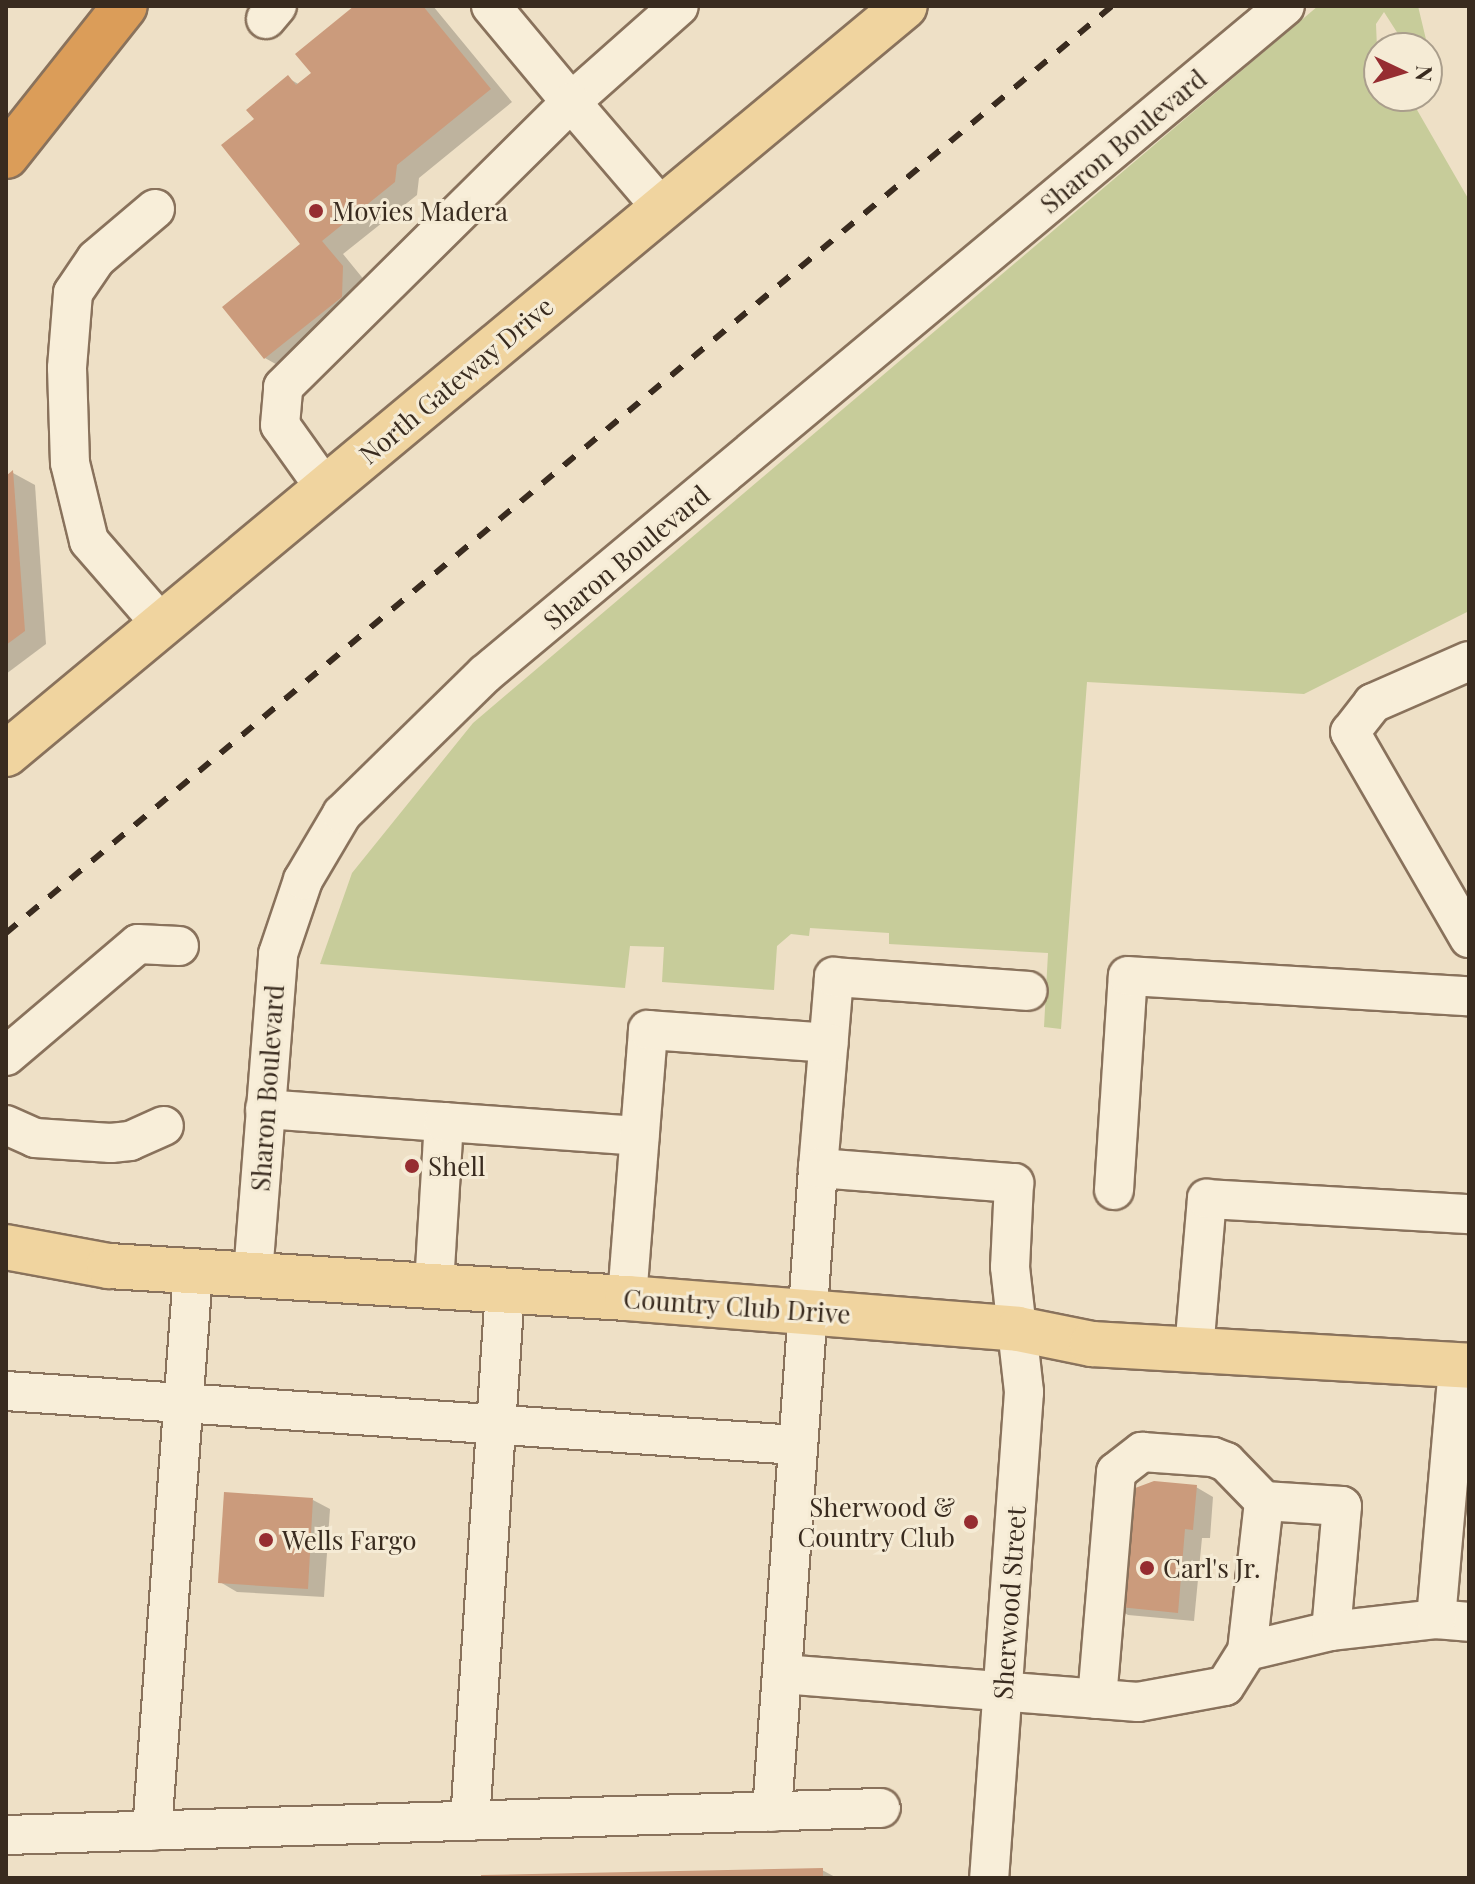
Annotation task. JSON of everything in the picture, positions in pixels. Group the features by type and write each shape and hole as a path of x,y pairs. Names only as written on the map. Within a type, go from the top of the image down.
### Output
{"highway":[{"path":"6,156 125,6"}],"main road":[{"name":"North Gateway Drive","path":"6,754 905,6"},
{"name":"Country Club Drive","path":"6,1247 109,1266 193,1273 434,1285 806,1311 1018,1329 1092,1344 1463,1366"}],"street":[{"path":"491,6 662,208"},
{"path":"325,488 280,425 283,387 571,102 679,6"},
{"name":"Sharon Boulevard","path":"253,1274 278,954 303,880 342,814 485,674 1285,6"},
{"path":"155,209 96,259 73,293 67,368 70,463 89,541 162,625"},
{"path":"1469,661 1373,703 1350,732 1469,938"},
{"path":"6,1056 138,944 179,946"},
{"path":"1114,1190 1128,976 1469,996"},
{"path":"772,1812 796,1445 834,977 1027,991"},
{"path":"627,1298 648,1030 829,1043"},
{"path":"265,1109 640,1136"},
{"path":"434,1285 444,1122"},
{"path":"6,1125 35,1138 111,1143 130,1141 164,1126"},
{"name":"Sherwood Street","path":"818,1168 1014,1183 1010,1267 1024,1392 989,1878"},
{"path":"1194,1350 1207,1199 1469,1214"},
{"path":"152,1831 193,1273"},
{"path":"470,1821 505,1290"},
{"path":"1247,1651 1331,1631 1453,1620 1463,1366"},
{"path":"6,1391 796,1445"},
{"path":"1097,1699 1116,1472 1142,1452 1213,1457 1226,1462 1264,1501 1342,1506 1331,1631"},
{"path":"782,1674 1138,1702 1225,1686 1247,1651 1264,1501"},
{"path":"6,1835 881,1808"}],"green space":[{"path":"1318,6 1418,6 1424,32 1397,32 1384,12 1376,24 1376,32 1363,32 1363,112 1418,112 1469,200 1469,611 1304,694 1087,682 1061,1029 1044,1027 1048,953 889,944 889,933 810,928 809,936 791,934 777,946 774,990 662,982 664,947 630,946 625,988 320,964 352,873 473,723"}],"building":[{"name":"Movies Madera","path":"354,6 423,6 491,89 397,165 395,182 322,241 343,266 342,297 264,359 222,307 300,244 221,145 254,119 246,110 288,75 296,85 311,73 295,54"},
{"path":"13,470 25,631 6,645 6,476"},
{"name":"Carl's Jr.","path":"1154,1481 1197,1485 1193,1530 1185,1529 1178,1613 1110,1606 1119,1494"},
{"name":"Wells Fargo","path":"224,1492 313,1498 308,1589 218,1583"},
{"path":"823,1868 823,1878 481,1878 481,1875"}],"railway":[{"path":"6,933 1112,6"}],"place":[{"name":"Movies Madera","path":"316,211"},
{"name":"Shell","path":"412,1166"},
{"name":"Sherwood & Country Club","path":"971,1522"},
{"name":"Wells Fargo","path":"266,1540"},
{"name":"Carl's Jr.","path":"1147,1568"}]}
